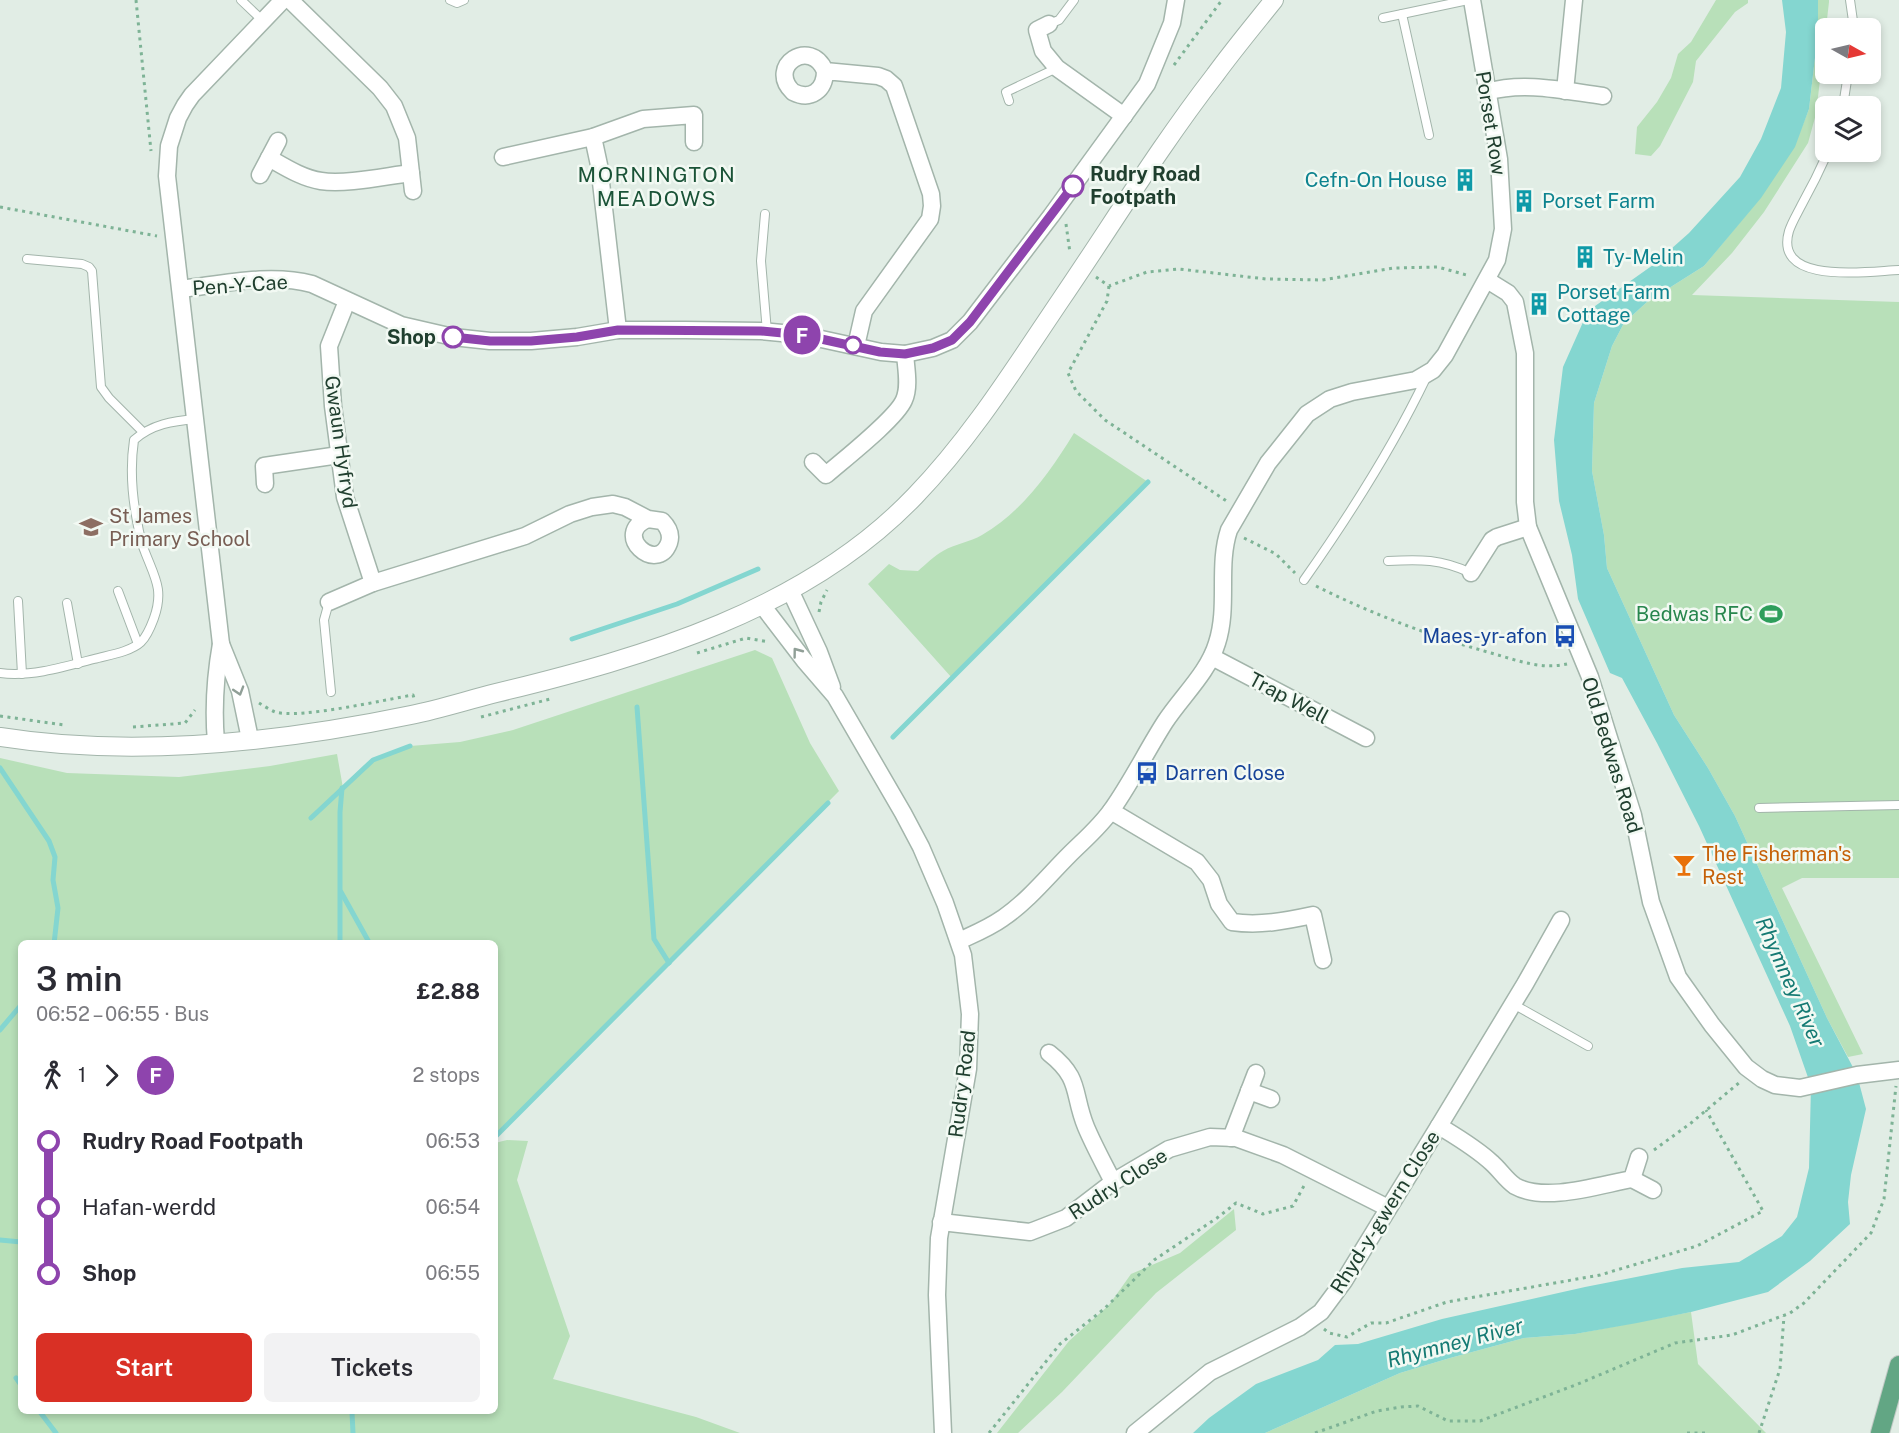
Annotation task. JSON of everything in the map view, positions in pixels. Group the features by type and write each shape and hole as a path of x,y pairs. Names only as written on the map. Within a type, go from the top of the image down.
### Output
{"main road":[{"path":"1880,1433 1899,1365"}],"street":[{"name":"Pen-Y-Cae","path":"216,742 206,705 215,677 221,644 167,161 178,118 192,95 283,0"},
{"path":"290,0 388,97 407,138 413,191"},
{"name":"Pen-Y-Cae","path":"181,289 254,281 288,280 312,284 401,325 453,337 490,341 565,338 618,330 767,332 803,335 880,352 905,354 933,348 952,340 970,322 1147,84 1168,34 1176,0"},
{"path":"0,737 127,746 216,742 284,736 416,714 571,675 700,633 790,590 854,549 915,497 971,431 1156,157 1214,76 1274,0"},
{"name":"Porset Row","path":"1427,375 1444,355 1487,280 1500,250 1503,229 1498,148 1470,0"},
{"path":"1565,91 1574,0"},
{"path":"1049,24 1037,30 1043,51 1057,68 1124,116"},
{"path":"825,71 878,76 894,86 931,194 933,206 930,219 864,311 856,346"},
{"path":"1488,92 1513,87 1603,96"},
{"path":"503,157 593,136 643,119 694,115 694,142"},
{"path":"593,136 599,165 618,330"},
{"path":"260,175 278,141"},
{"path":"269,158 306,177 323,182 411,172"},
{"name":"Old Bedwas Road","path":"1487,280 1508,293 1515,302 1526,353 1525,502 1528,527 1583,660 1633,815 1651,902 1678,977 1712,1025 1751,1072 1774,1085 1787,1088 1811,1086 1857,1075 1899,1070"},
{"name":"Gwaun Hyfryd","path":"347,301 331,339 328,356 345,497 373,583"},
{"path":"813,462 826,475 895,414 905,400 907,380 905,354"},
{"path":"959,941 989,927 1014,910 1090,835 1111,811 1165,722 1212,657 1220,633 1222,573 1226,541 1240,510 1281,445 1307,414 1318,405 1352,392 1408,382 1427,375"},
{"path":"265,484 264,466 339,455"},
{"path":"329,602 373,583 525,536 570,514 592,507 613,504 625,507 648,519"},
{"path":"1471,573 1492,540 1528,527"},
{"path":"790,590 819,652 835,696"},
{"path":"762,605 835,696"},
{"name":"Pen-Y-Cae","path":"221,644 243,701 250,739"},
{"name":"Trap Well","path":"1212,657 1366,738"},
{"name":"Rudry Road","path":"835,696 921,847 945,903 963,955 969,1003 968,1069 941,1222 937,1295 943,1433"},
{"path":"1111,811 1197,862 1211,880 1219,904 1232,922 1250,925 1270,924 1312,915 1323,960"},
{"name":"Rhyd-y-gwern Close","path":"1135,1433 1210,1372 1300,1327 1321,1312 1344,1281 1439,1126 1561,920"},
{"path":"1049,1053 1060,1061 1071,1074 1085,1124 1113,1182"},
{"path":"1231,1138 1256,1073"},
{"path":"1249,1091 1271,1099"},
{"path":"1439,1126 1463,1140 1493,1163 1513,1185 1529,1192 1559,1194 1632,1179 1653,1190"},
{"name":"Rudry Close","path":"941,1222 1030,1233 1066,1218 1113,1182 1169,1149 1210,1137 1231,1138 1283,1155 1388,1208"},
{"path":"1632,1179 1639,1157"}],"lane":[{"path":"241,0 263,21"},
{"path":"450,0 457,3 464,0"},
{"path":"1049,24 1059,20 1074,0"},
{"path":"1383,18 1470,0"},
{"path":"1850,0 1853,18"},
{"path":"1401,14 1429,135"},
{"path":"1010,101 1006,92 1057,68"},
{"path":"1823,162 1789,230 1787,247 1791,255 1799,265 1831,273 1899,270"},
{"path":"765,214 761,261 767,332"},
{"path":"27,258 82,264 90,267 101,387 143,432"},
{"path":"1304,580 1377,469 1427,375"},
{"path":"0,673 22,674 78,663 123,651 138,644 147,634 157,608 159,593 152,568 144,551 134,501 132,451 134,440 143,432 165,423 196,418"},
{"path":"1388,561 1421,559 1435,561 1453,565 1471,573"},
{"path":"118,591 138,644"},
{"path":"18,601 22,674"},
{"path":"329,602 324,620 331,692"},
{"path":"67,603 78,663"},
{"path":"1759,808 1899,805"},
{"path":"1513,1004 1588,1046"}],"path":[{"path":"136,0 152,160"},
{"path":"1174,65 1222,0"},
{"path":"1061,202 1069,234 1071,260 1109,286"},
{"path":"0,207 155,237 174,233"},
{"path":"1109,286 1146,272 1179,269 1266,279 1322,280 1394,268 1438,267 1487,280"},
{"path":"1109,286 1107,301 1068,374 1076,391 1105,420 1240,510"},
{"path":"1230,530 1276,554 1304,580 1363,609 1437,638 1533,665 1556,666 1583,660"},
{"path":"819,613 826,591 831,586"},
{"path":"693,655 746,638 770,642"},
{"path":"243,701 254,699 275,711 284,713 316,711 413,695 416,714"},
{"path":"474,718 553,698"},
{"path":"195,710 206,705"},
{"path":"131,727 185,723 195,710 206,705"},
{"path":"0,716 66,725"},
{"path":"1315,1433 1377,1411 1401,1407 1418,1406 1448,1421 1480,1421 1578,1384 1675,1343 1732,1335 1784,1316 1804,1303 1871,1233 1884,1199 1899,1070"},
{"path":"1639,1157 1647,1155 1751,1072"},
{"path":"1312,1318 1329,1333 1347,1337 1371,1323 1386,1323 1447,1302 1600,1275 1697,1246 1763,1211 1706,1110"},
{"path":"989,1433 1060,1344 1104,1309 1154,1260 1236,1203 1263,1214 1293,1206 1312,1170"},
{"path":"1759,1433 1780,1369 1784,1316"},
{"path":"1687,1433 1708,1433"}],"green space":[{"path":"1716,0 1748,0 1748,3 1735,12 1696,61 1693,82 1660,146 1651,156 1635,154 1637,127 1657,102 1671,78 1678,54 1691,42"},
{"name":"Bedwas RFC","path":"1818,0 1829,0 1827,18 1818,18"},
{"name":"Bedwas RFC","path":"1815,58 1815,84 1819,84 1818,96 1815,96 1815,118 1808,143 1764,212 1732,253 1692,295 1899,302 1899,878 1802,878 1782,888 1863,1054 1848,1057 1827,1018 1735,816 1674,715 1607,568 1604,535 1592,471 1594,403 1612,346 1624,323 1647,302 1704,266 1760,198 1794,147 1809,109"},
{"path":"1074,433 1148,482 952,678 868,584 889,564 900,570 918,571 943,551 977,537 997,525 1034,490"},
{"path":"755,650 772,658 810,743 839,791 498,1134 498,940 18,940 18,1414 498,1414 498,1142 507,1140 528,1141 517,1180 570,1336 553,1379 696,1417 740,1433 0,1433 0,758 67,773 179,777 270,766 337,754 343,788 373,760 410,746 460,742 513,730"},
{"path":"1234,1209 1236,1230 1156,1293 1062,1392 1018,1433 997,1433 1069,1341 1109,1305 1131,1274 1180,1253"},
{"path":"1691,1312 1698,1364 1766,1433 1265,1433 1400,1373 1450,1358 1524,1338 1575,1334"}],"water":[{"name":"Rhymney River","path":"1782,0 1818,0 1809,109 1795,147 1761,198 1704,266 1647,302 1624,323 1612,346 1594,403 1592,471 1604,535 1607,568 1674,715 1735,816 1827,1018 1857,1075 1866,1109 1851,1175 1848,1202 1850,1224 1810,1261 1768,1292 1637,1323 1575,1334 1524,1338 1450,1358 1400,1373 1265,1433 1193,1433 1209,1418 1256,1384 1318,1360 1335,1345 1358,1344 1442,1319 1585,1287 1682,1268 1739,1262 1782,1236 1797,1217 1809,1168 1811,1086 1790,1026 1699,826 1622,678 1610,673 1578,599 1572,555 1559,501 1554,440 1563,367 1588,311 1653,265 1689,233 1740,177 1761,139 1781,88 1786,32"}],"waterway":[{"path":"893,737 1148,482"},
{"path":"572,639 677,604 758,569"},
{"path":"637,707 654,939 669,963"},
{"path":"311,818 373,760 410,746"},
{"path":"0,768 49,841 55,857 53,880 58,908 54,940"},
{"path":"340,940 342,788"},
{"path":"498,1134 828,803"},
{"path":"341,892 368,940"},
{"path":"0,1030 18,1009"},
{"path":"0,1240 18,1242"},
{"path":"42,1414 56,1433"},
{"path":"352,1414 353,1433"}],"bus line":[{"name":"F","path":"453,337 490,341 531,341 577,337 618,330 761,331 803,335 880,352 905,354 933,348 952,340 970,322 1073,186"}],"place":[{"name":"Cefn-On House","path":"1465,180"},
{"name":"Rudry Road Footpath","path":"1073,186"},
{"name":"Porset Farm","path":"1524,201"},
{"name":"Ty-Melin","path":"1585,257"},
{"name":"Porset Farm Cottage","path":"1539,304"},
{"name":"Shop","path":"453,337"},
{"name":"St James Primary School","path":"91,527"},
{"name":"Bedwas RFC","path":"1771,614"},
{"name":"Maes-yr-afon","path":"1565,636"},
{"name":"Darren Close","path":"1147,773"},
{"name":"The Fisherman's Rest","path":"1684,865"}],"district":[{"name":"MORNINGTON MEADOWS","path":"657,187"}]}
